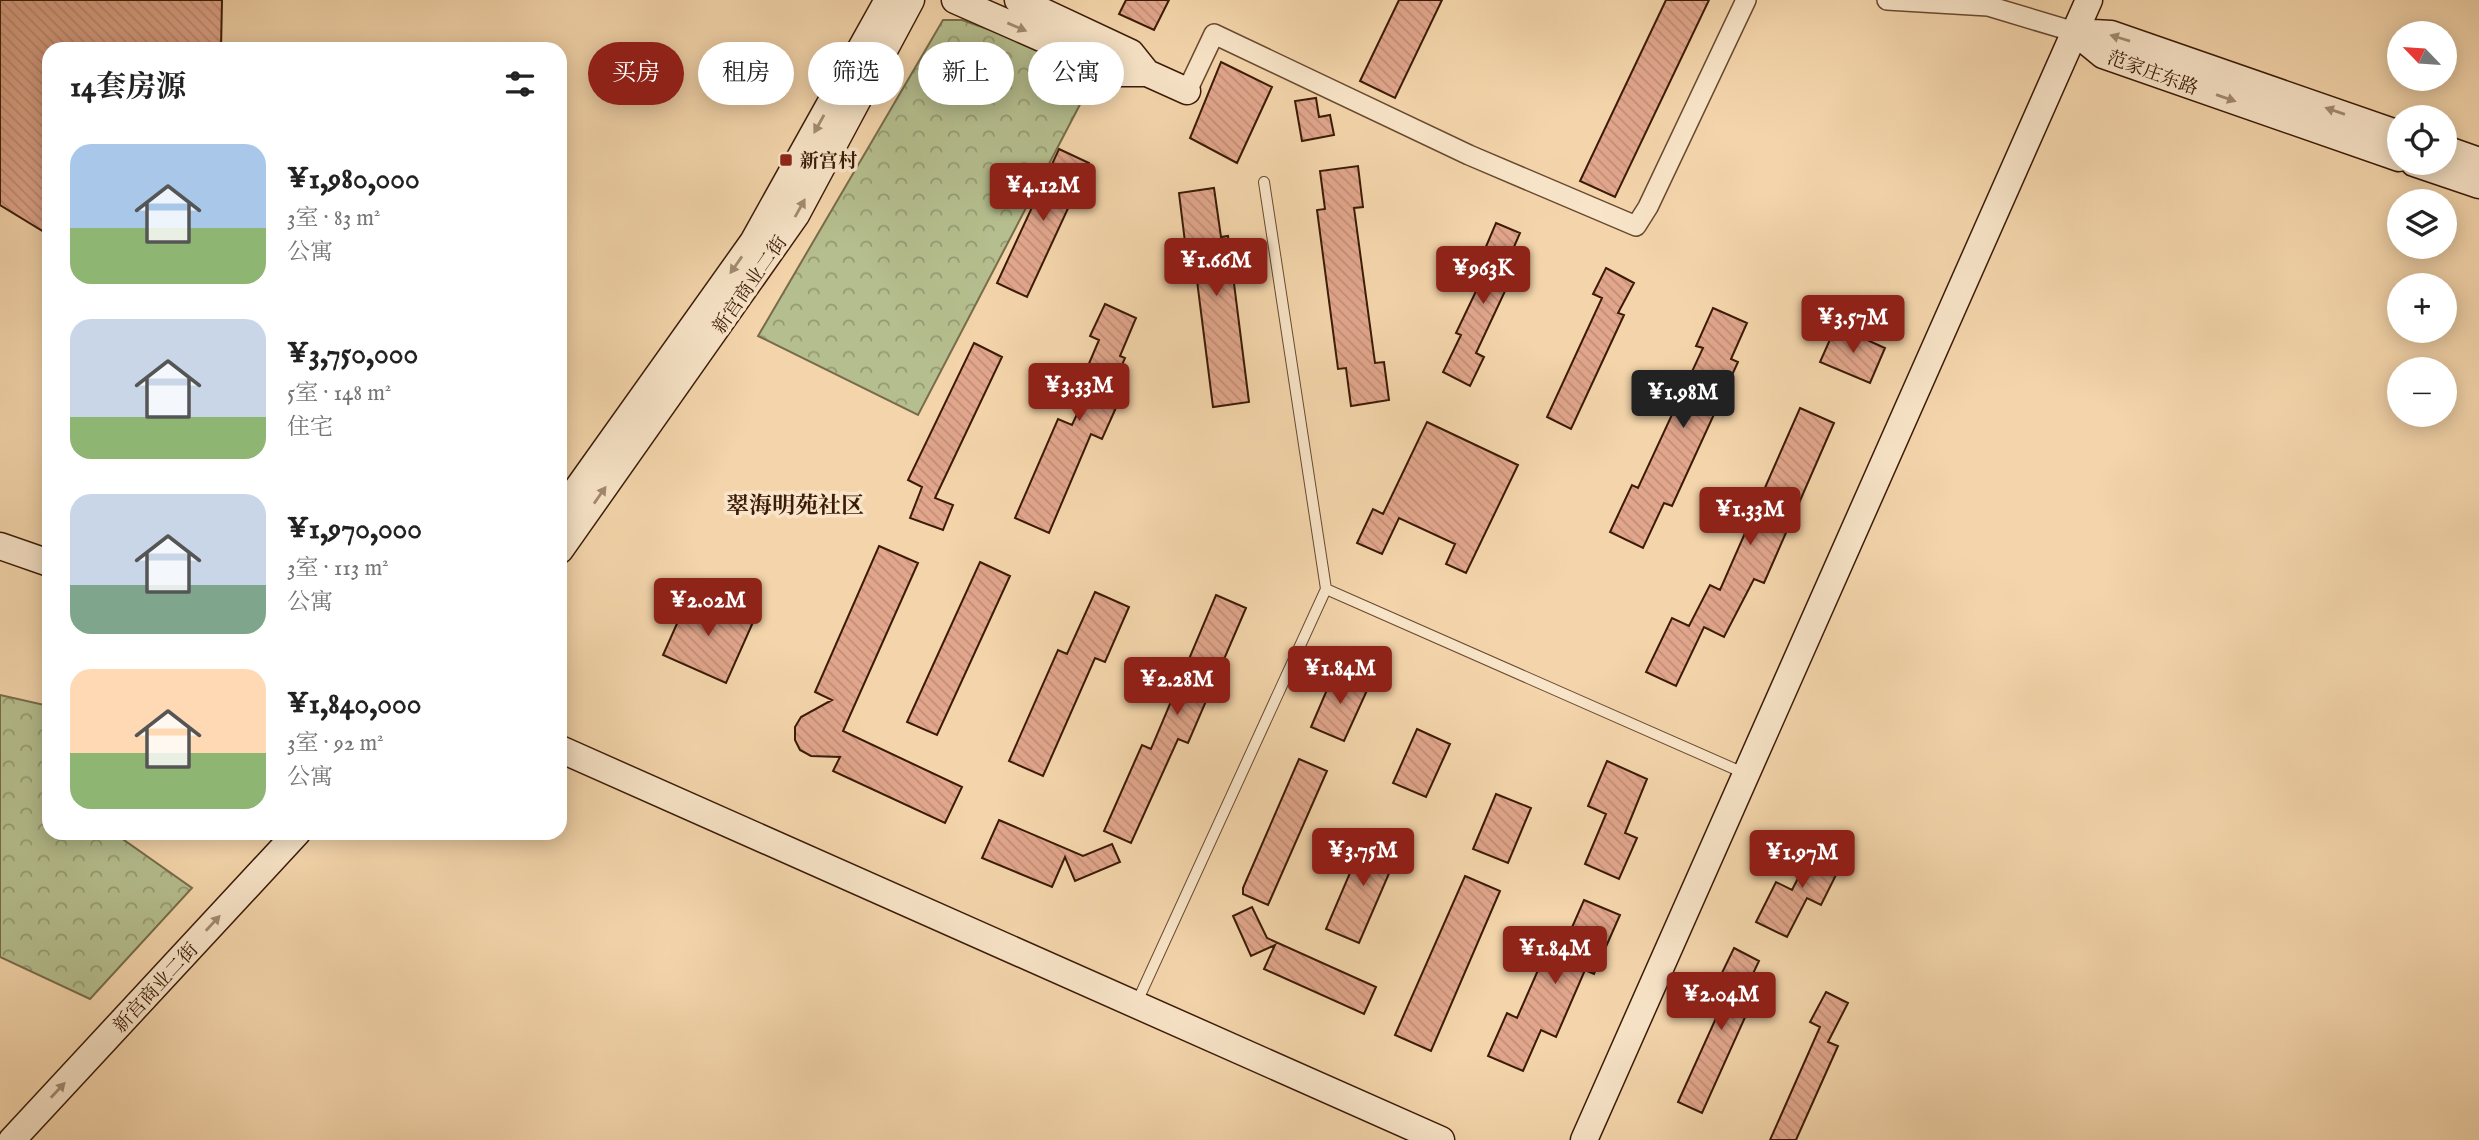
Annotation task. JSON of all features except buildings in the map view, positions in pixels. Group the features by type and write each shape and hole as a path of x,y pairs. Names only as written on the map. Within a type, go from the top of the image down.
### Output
{"street":[{"name":"新宫商业二街","path":"567,503 753,242 888,0"},
{"name":"新宫商业二街","path":"567,540 777,245 911,0"},
{"path":"955,0 1121,73 1147,73 1187,90 1214,34 1469,155 1636,226 1648,207 1745,0"},
{"path":"1018,0 1131,53 1147,73"},
{"path":"1887,0 1988,6 2075,32"},
{"path":"1584,1140 2089,0"},
{"name":"范家庄东路","path":"2075,32 2111,34 2387,130"},
{"name":"范家庄东路","path":"2075,32 2103,55 2387,154"},
{"path":"2457,153 2479,161"},
{"path":"2449,175 2479,185"},
{"path":"0,546 42,561"},
{"path":"567,752 1441,1140"},
{"name":"新宫商业二街","path":"12,1140 291,840"}],"lane":[{"path":"1136,1005 1326,589 1264,182"},
{"path":"1326,589 1746,774"}],"green space":[{"path":"943,20 962,20 1028,43 1028,105 1080,105 918,415 758,336 893,105 904,105 904,87 918,63 918,105 1014,105 1014,42 930,42"},
{"path":"0,695 42,704 42,840 124,840 192,888 90,999 0,957"}],"place":[{"name":"新宫村","path":"786,160"}],"district":[{"name":"翠海明苑社区","path":"795,505"}]}
